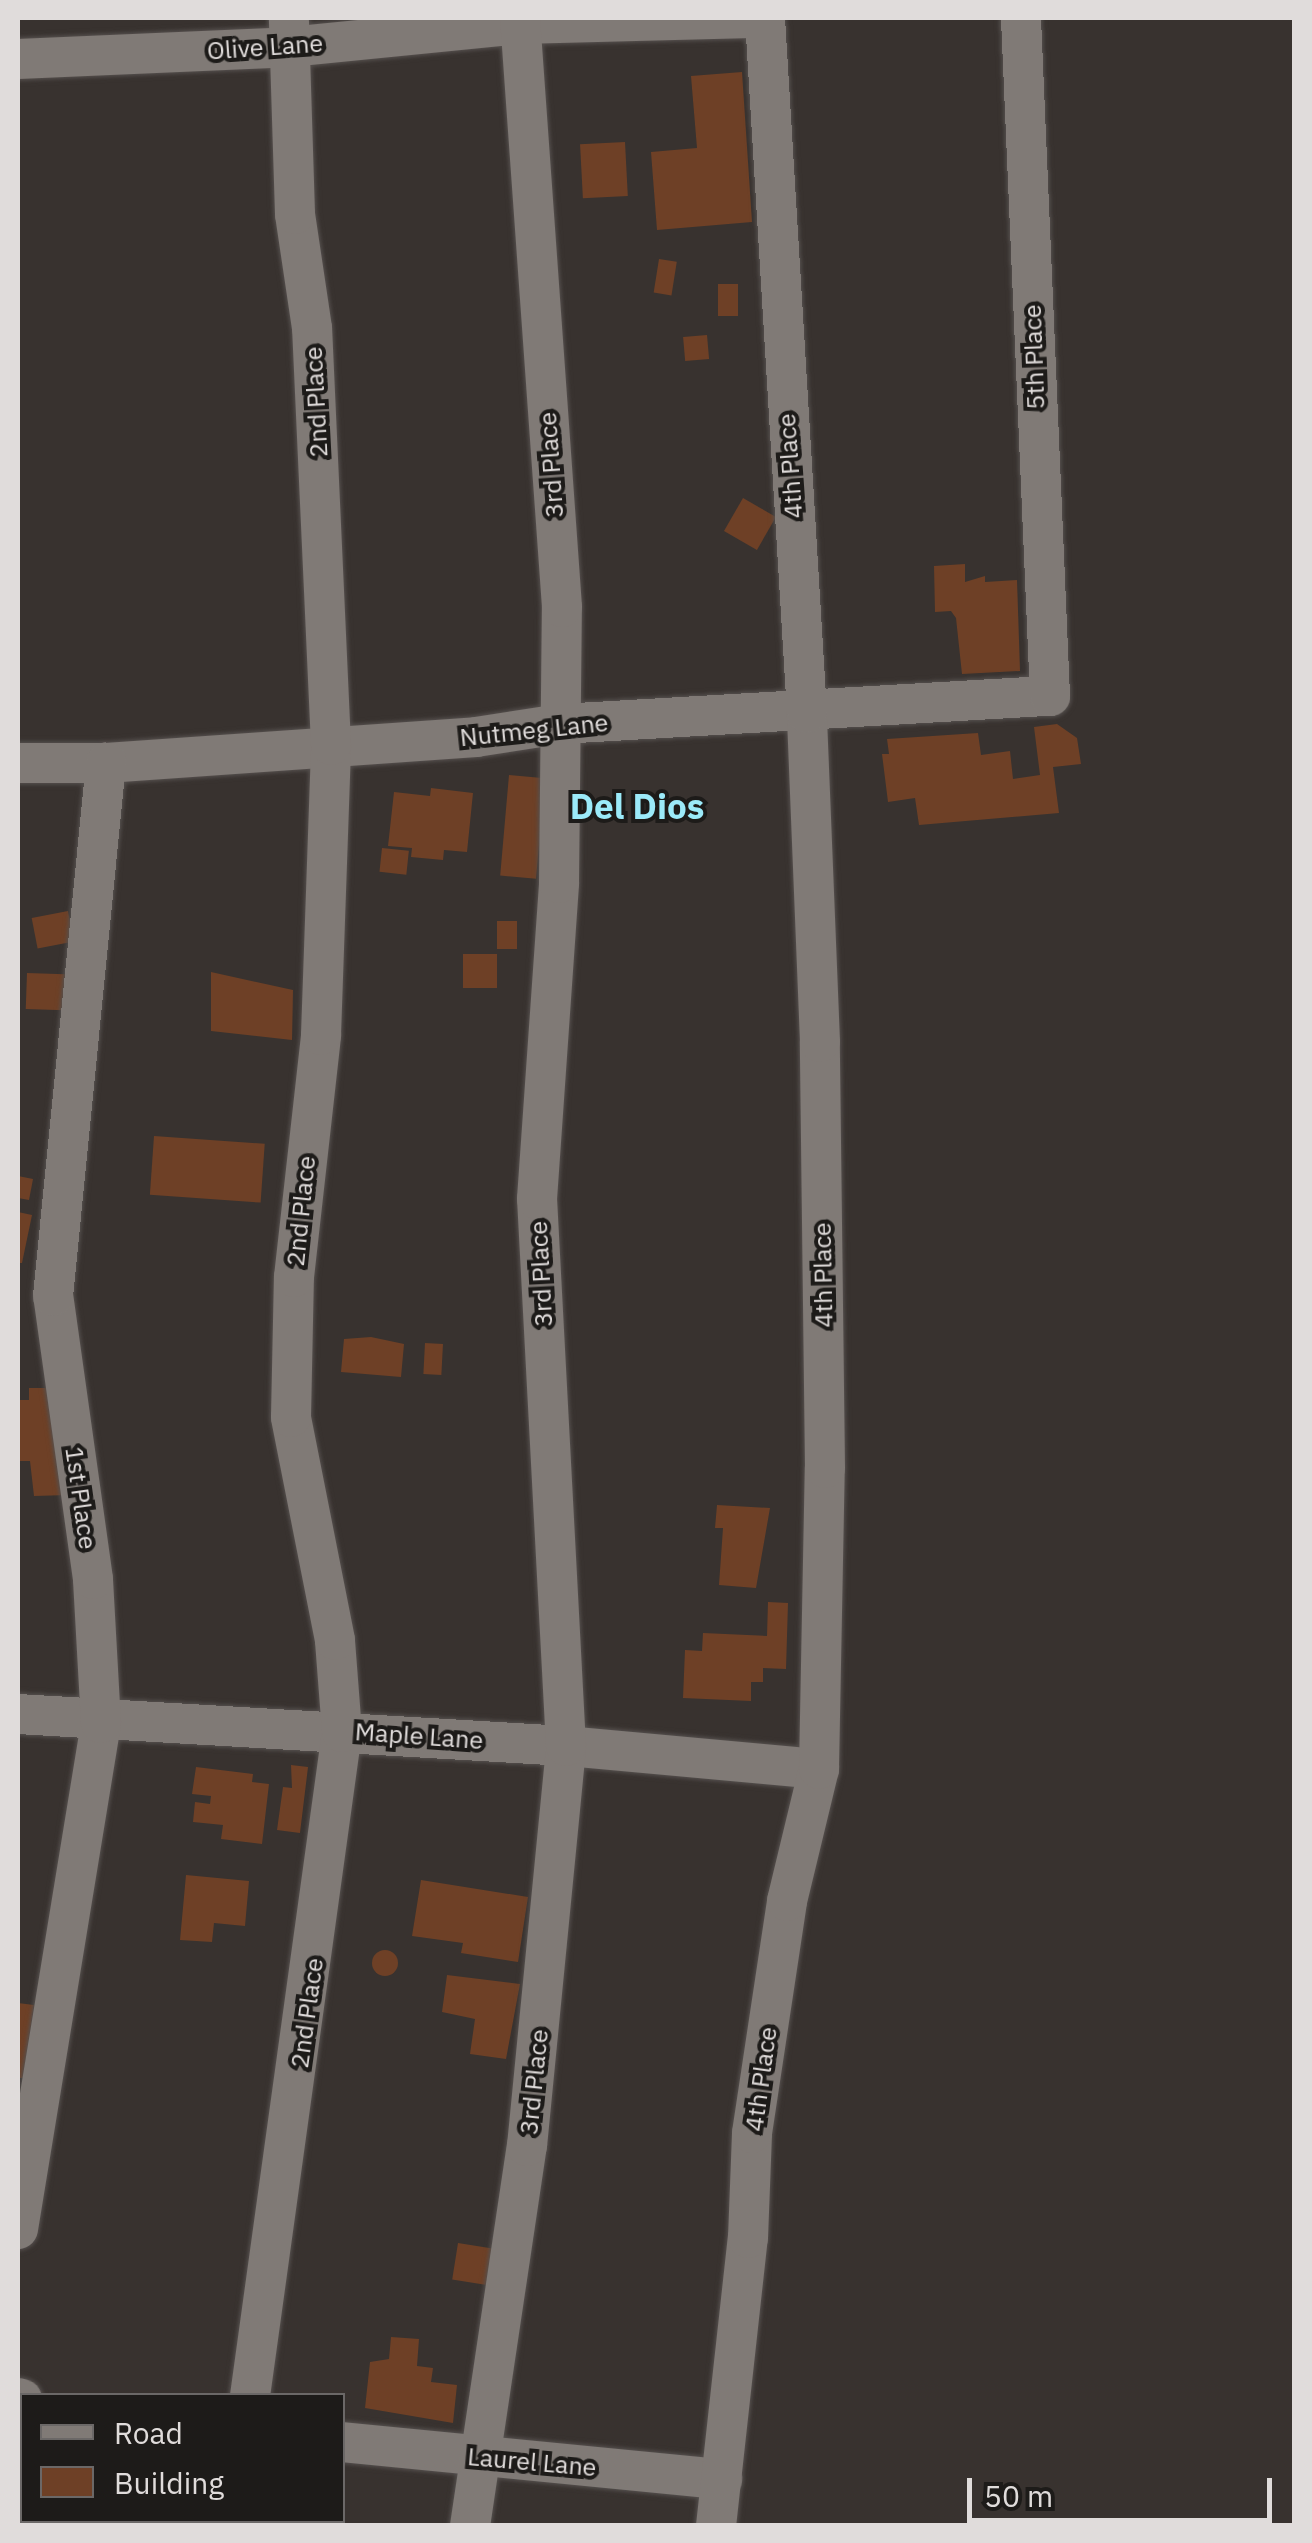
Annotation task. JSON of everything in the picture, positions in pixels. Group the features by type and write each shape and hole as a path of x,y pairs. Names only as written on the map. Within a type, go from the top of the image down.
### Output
{"street":[{"name":"Olive Lane","path":"18,59 289,32 520,21 752,18"},
{"name":"4th Place","path":"716,2526 752,2132 787,1901 819,1769 824,1391 807,713 766,18"},
{"name":"5th Place","path":"1021,18 1050,696"},
{"name":"3rd Place","path":"470,2526 528,2146 566,1746 537,1200 559,883 562,608 520,21"},
{"name":"2nd Place","path":"250,2393 342,1732 335,1640 292,1417 294,1277 321,1036 331,745 312,328 295,214 289,32"},
{"name":"Nutmeg Lane","path":"18,763 106,763 476,737 560,724 807,713 1050,696"},
{"name":"1st Place","path":"18,2228 102,1723 93,1578 53,1296 106,763"},
{"name":"Maple Lane","path":"18,1714 102,1723 566,1746 819,1769"},
{"name":"Laurel Lane","path":"345,2442 722,2479"}],"building":[{"path":"742,72 752,222 657,230 651,152 697,148 691,76"},
{"path":"625,142 628,196 583,198 580,144"},
{"path":"659,259 677,262 671,295 654,293"},
{"path":"718,284 738,284 738,316 718,316"},
{"path":"707,335 709,359 685,361 683,337"},
{"path":"743,498 776,517 757,550 724,531"},
{"path":"965,564 965,582 985,576 985,582 1017,580 1020,671 962,674 956,618 951,611 935,612 934,566"},
{"path":"1057,724 1077,738 1081,764 1053,767 1059,813 919,825 915,798 888,802 882,754 889,754 887,739 978,733 981,755 1010,751 1013,779 1040,775 1034,727"},
{"path":"509,775 545,778 536,879 500,876"},
{"path":"431,788 473,793 467,852 444,850 443,860 411,857 412,848 388,846 394,792 430,796"},
{"path":"382,848 409,851 406,875 379,872"},
{"path":"68,911 74,941 38,948 32,918"},
{"path":"497,921 517,921 517,949 497,949"},
{"path":"463,954 497,954 497,988 463,988"},
{"path":"211,972 293,990 292,1040 211,1031"},
{"path":"27,973 65,974 64,1010 26,1009"},
{"path":"154,1136 265,1144 261,1203 150,1195"},
{"path":"18,1176 33,1179 29,1200 18,1198"},
{"path":"18,1212 32,1215 22,1263 18,1263"},
{"path":"371,1337 404,1344 401,1377 341,1372 344,1339"},
{"path":"425,1343 443,1344 441,1375 423,1374"},
{"path":"29,1388 55,1388 57,1468 69,1468 69,1495 34,1496 30,1461 18,1461 18,1400 29,1400"},
{"path":"717,1505 770,1508 756,1588 719,1585 723,1528 715,1528"},
{"path":"768,1602 788,1603 786,1669 763,1668 763,1682 751,1682 751,1701 683,1698 685,1650 702,1651 703,1633 767,1636"},
{"path":"291,1765 308,1767 300,1833 277,1830 283,1787 292,1788"},
{"path":"196,1767 253,1774 252,1782 269,1784 262,1844 221,1839 223,1825 193,1822 195,1802 210,1804 211,1796 192,1794"},
{"path":"186,1875 249,1881 245,1926 214,1923 212,1942 180,1940"},
{"path":"421,1880 528,1897 518,1962 461,1953 463,1943 412,1936"},
{"path":"385,1950 394,1954 398,1963 394,1972 385,1976 376,1972 372,1963 376,1954"},
{"path":"447,1975 520,1984 506,2059 470,2054 475,2019 442,2012"},
{"path":"18,2003 34,2005 23,2078 18,2078"},
{"path":"458,2243 496,2249 490,2285 452,2280"},
{"path":"391,2337 419,2339 417,2366 433,2368 431,2382 457,2385 453,2423 365,2408 370,2362 389,2359"}],"district":[{"name":"Del Dios","path":"637,806"}]}
